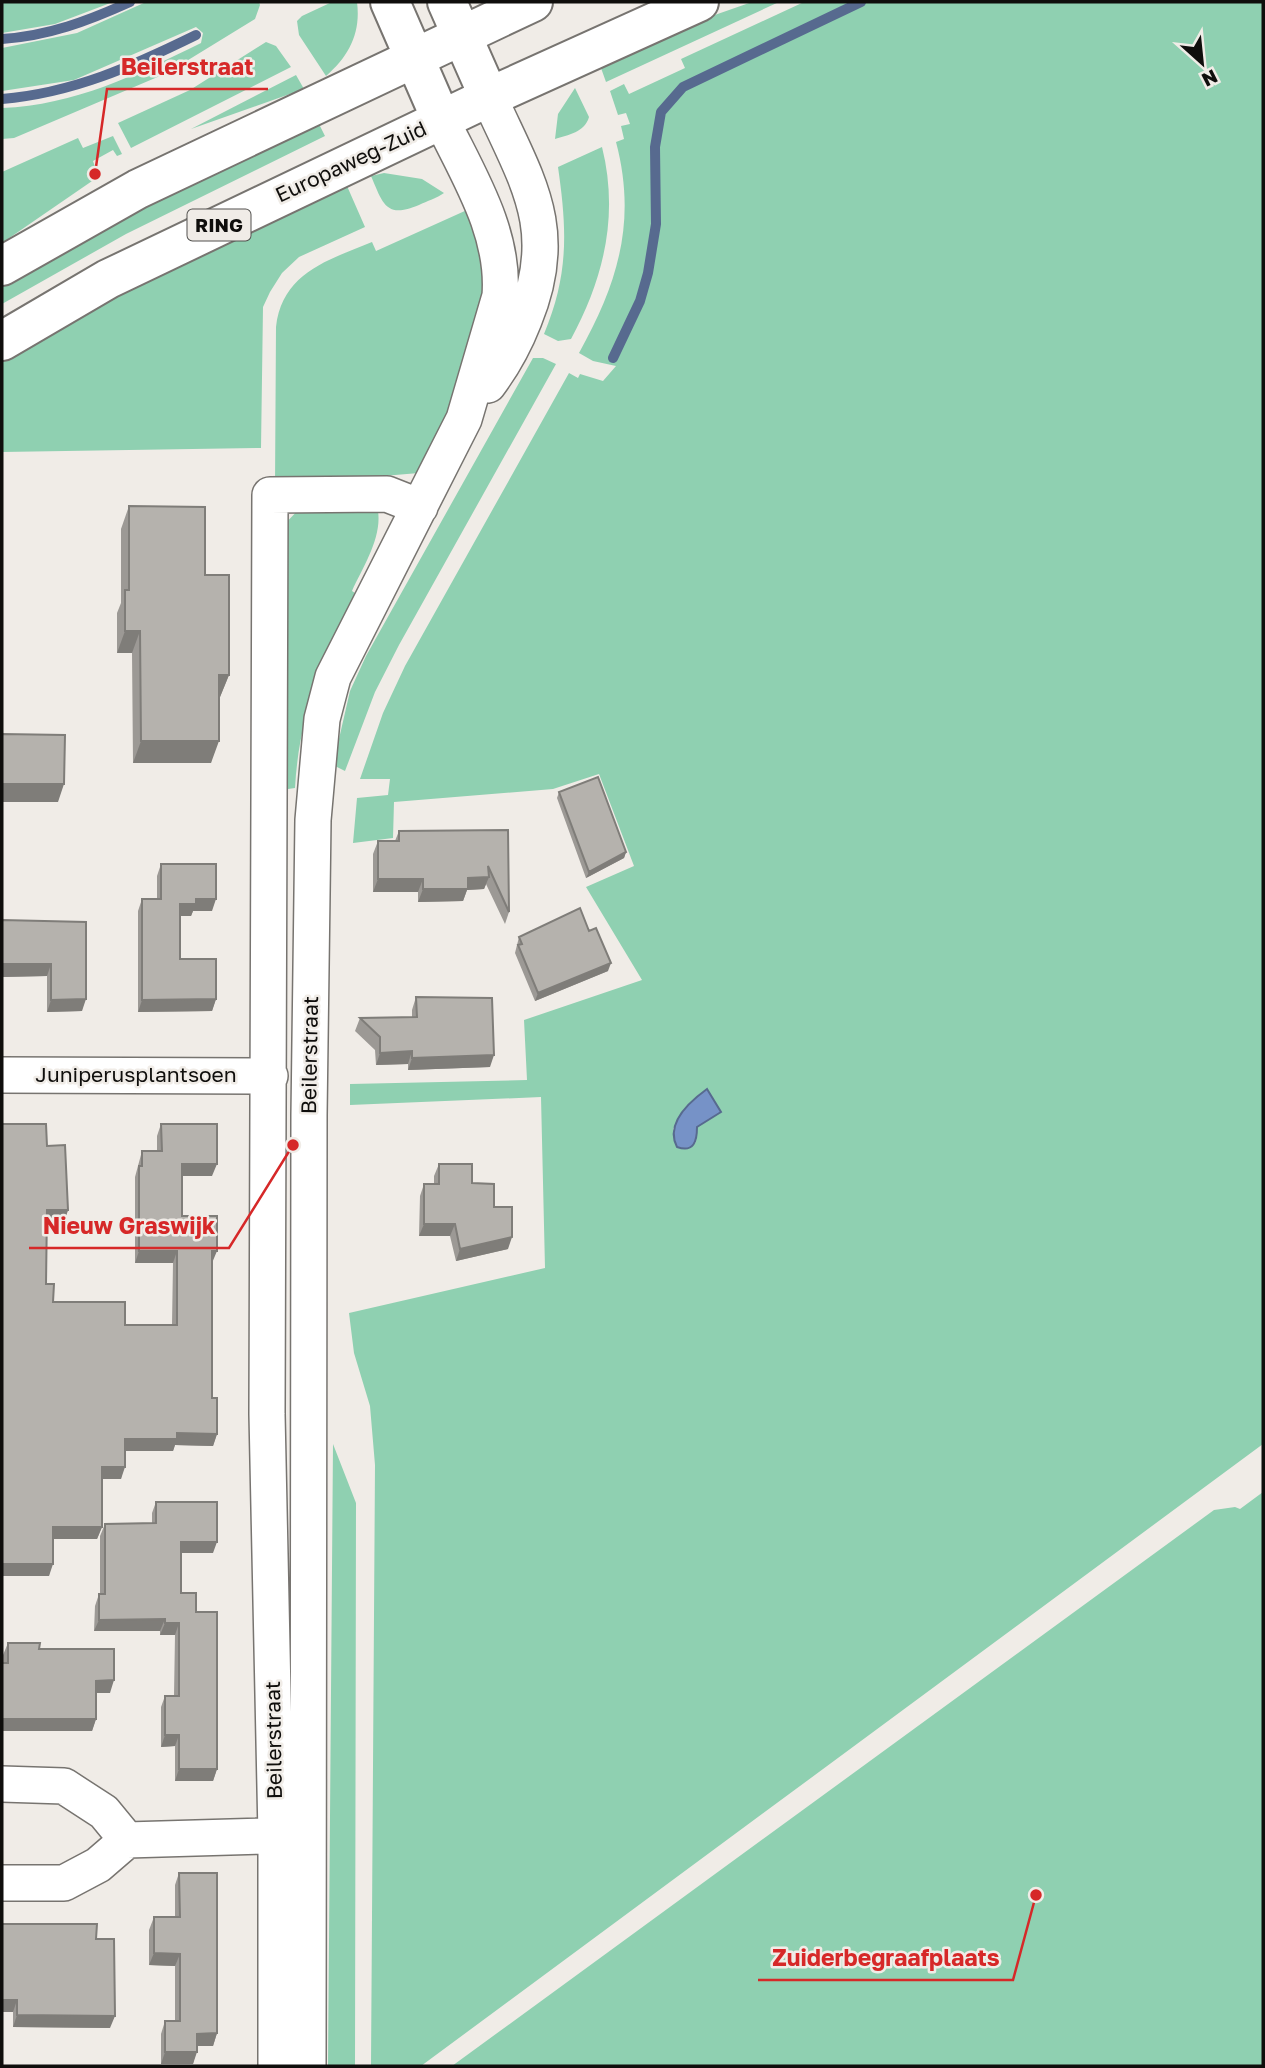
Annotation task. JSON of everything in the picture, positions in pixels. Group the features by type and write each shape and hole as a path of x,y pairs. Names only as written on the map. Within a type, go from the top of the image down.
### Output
{"main road":[{"name":"Europaweg-Zuid","path":"390,2 441,120"},
{"path":"2,266 138,189 415,57 455,18 533,2"},
{"name":"Europaweg-Zuid","path":"2,341 108,279 489,97 699,2"},
{"path":"455,18 489,97"}],"street":[{"name":"Beilerstraat","path":"464,419 495,377 516,338 537,287 542,260 538,218 531,193 489,97"},
{"name":"Beilerstraat","path":"276,2066 292,1835 311,1417 309,1115 313,820 322,719 333,677 464,419 500,296 502,278 491,226 441,120"},
{"name":"Beilerstraat","path":"308,2066 267,1414 271,818 267,596 270,495 387,494 420,508"},
{"path":"271,818 313,820"},
{"name":"Juniperusplantsoen","path":"2,1074 270,1076"},
{"path":"267,1414 311,1417"},
{"path":"2,1784 64,1786 104,1812 127,1840"},
{"path":"2,1883 64,1883 98,1865 127,1840 292,1835"}],"green space":[{"path":"2,2 113,2 55,24 2,33"},
{"path":"146,2 259,2 260,5 255,19 167,73 14,138 2,139 2,108 29,106 80,95 129,77 201,43 203,33 196,27 74,80 2,91 2,48 77,33"},
{"path":"332,2 357,2 358,13 352,43 326,76 299,35 297,21"},
{"path":"752,2 779,2 606,82 601,68 709,17"},
{"path":"804,2 1263,2 1263,1444 421,2066 371,2066 375,1465 370,1406 354,1353 349,1313 545,1268 541,1097 350,1105 350,1084 527,1080 524,1020 642,980 586,887 634,866 599,774 553,789 394,802 393,838 353,843 357,798 388,795 390,779 360,779 383,713 405,666 569,373 578,378 580,374 603,381 616,366 593,361 579,353 604,302 620,251 624,225 625,198 616,142 624,139 621,126 630,124 626,113 618,115 610,91 624,84 629,94 685,68 681,59","holes":["707,1089 704,1121 697,1127 696,1142 689,1148 673,1129 687,1108"]},
{"path":"266,42 276,46 291,67 131,148 118,123 190,90"},
{"path":"296,75 304,89 191,129"},
{"path":"575,88 589,117 580,129 555,139 558,114"},
{"path":"319,124 325,136 126,234 2,304 2,285 107,223"},
{"path":"113,136 122,154 117,156 113,150 93,161 95,167 90,170 95,179 2,243 2,172 78,138 83,148"},
{"path":"602,147 609,197 605,246 600,269 583,316 571,339 558,341 544,334 558,291 564,252 558,167"},
{"path":"384,173 422,179 444,193 408,209 392,209 383,201 371,176"},
{"path":"347,186 365,227 299,257 282,273 263,307 261,448 2,452 2,362 93,306"},
{"path":"467,210 484,249 488,343 419,473 275,485 276,327 287,293 310,271 339,255 372,242 376,251"},
{"path":"533,358 543,358 556,364 399,645 375,692 345,771 333,765 350,691 366,656"},
{"path":"302,506 378,511 378,521 371,552 352,591 355,593 315,688 302,735 295,788 281,790 281,528"},
{"path":"333,1444 356,1503 355,2066 328,2066"},
{"path":"1263,1492 1263,2066 452,2066 1214,1510 1235,1507 1240,1509"}],"water":[{"path":"707,1089 721,1112 697,1127 695,1141 691,1147 677,1147 674,1138 676,1122 686,1107"}],"building":[{"path":"129,506 205,507 205,575 229,575 229,675 219,675 219,741 141,741 140,631 125,631 125,590 129,590"},
{"path":"2,734 65,735 64,784 2,784"},
{"path":"598,777 626,852 589,872 559,792"},
{"path":"508,830 509,912 488,866 489,877 468,878 468,889 423,889 423,879 378,879 378,841 399,841 399,831"},
{"path":"161,864 216,864 216,899 196,899 196,904 180,904 180,959 216,959 216,999 142,1000 142,899 161,899"},
{"path":"580,908 589,931 596,928 611,963 538,993 518,945 522,944 519,937"},
{"path":"2,920 86,922 86,999 51,1000 51,964 2,964"},
{"path":"416,997 492,998 494,1055 412,1058 412,1051 380,1053 380,1037 360,1018 417,1017"},
{"path":"2,1124 46,1124 47,1146 65,1145 68,1210 47,1210 46,1284 54,1284 53,1302 125,1302 125,1325 177,1325 177,1251 139,1251 139,1166 142,1166 142,1151 162,1151 161,1124 217,1124 217,1164 182,1164 182,1216 217,1216 217,1251 212,1251 212,1398 217,1398 217,1434 177,1433 177,1439 125,1439 125,1467 102,1467 102,1527 53,1527 53,1564 2,1564"},
{"path":"439,1164 472,1164 472,1183 494,1184 494,1207 512,1207 512,1237 460,1249 455,1224 424,1224 424,1184 439,1184"},
{"path":"156,1502 217,1502 217,1542 181,1542 181,1593 196,1593 196,1612 217,1612 217,1769 179,1769 179,1735 165,1735 165,1696 179,1696 179,1623 165,1623 165,1619 99,1620 99,1594 105,1594 105,1524 156,1523"},
{"path":"8,1643 40,1643 39,1649 114,1649 114,1680 96,1681 96,1719 2,1719 2,1663 8,1663"},
{"path":"179,1873 217,1873 217,2033 197,2034 197,2052 165,2052 165,2021 180,2021 180,1954 154,1953 154,1917 180,1917"},
{"path":"2,1924 97,1924 96,1939 114,1939 115,2016 17,2015 17,2000 2,2000"}],"waterway":[{"path":"2,39 36,35 68,26 130,2"},
{"path":"613,358 640,301 648,273 656,224 655,147 661,112 683,87 861,2"},
{"path":"2,99 78,84 149,57 196,35"}],"place":[{"name":"Beilerstraat","path":"95,174"},
{"name":"Nieuw Graswijk","path":"293,1145"},
{"name":"Zuiderbegraafplaats","path":"1036,1895"}]}
